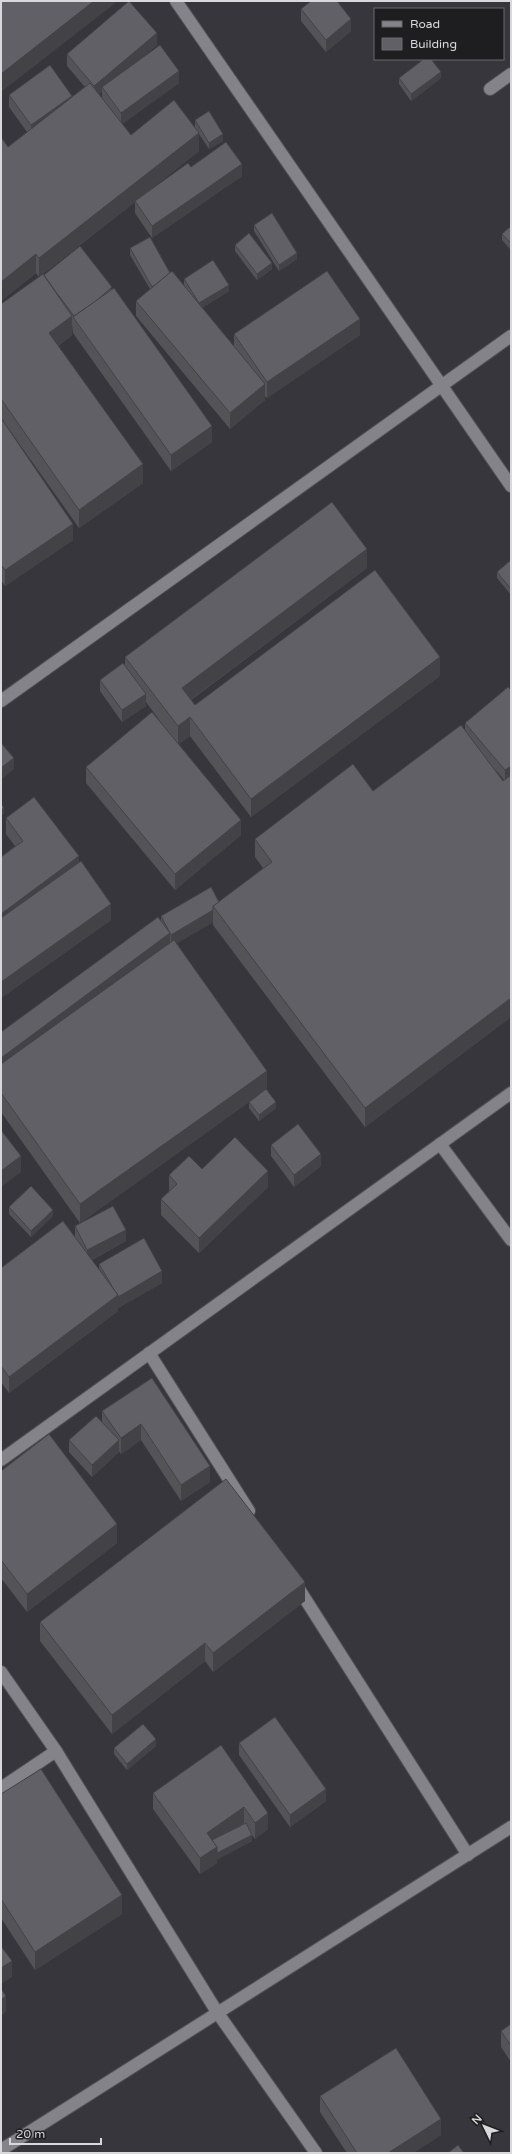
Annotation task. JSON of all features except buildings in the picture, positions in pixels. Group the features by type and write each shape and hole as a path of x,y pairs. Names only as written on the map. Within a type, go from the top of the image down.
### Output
{"street":[{"path":"176,1 511,486"},
{"path":"490,89 511,74"},
{"path":"1,701 511,336"},
{"path":"1,1460 511,1093"},
{"path":"440,1144 511,1240"},
{"path":"149,1353 255,1520"},
{"path":"289,1574 468,1855"},
{"path":"1,1672 56,1751 217,2012 316,2153"},
{"path":"1,1788 56,1751"},
{"path":"1,2150 511,1827"}]}
